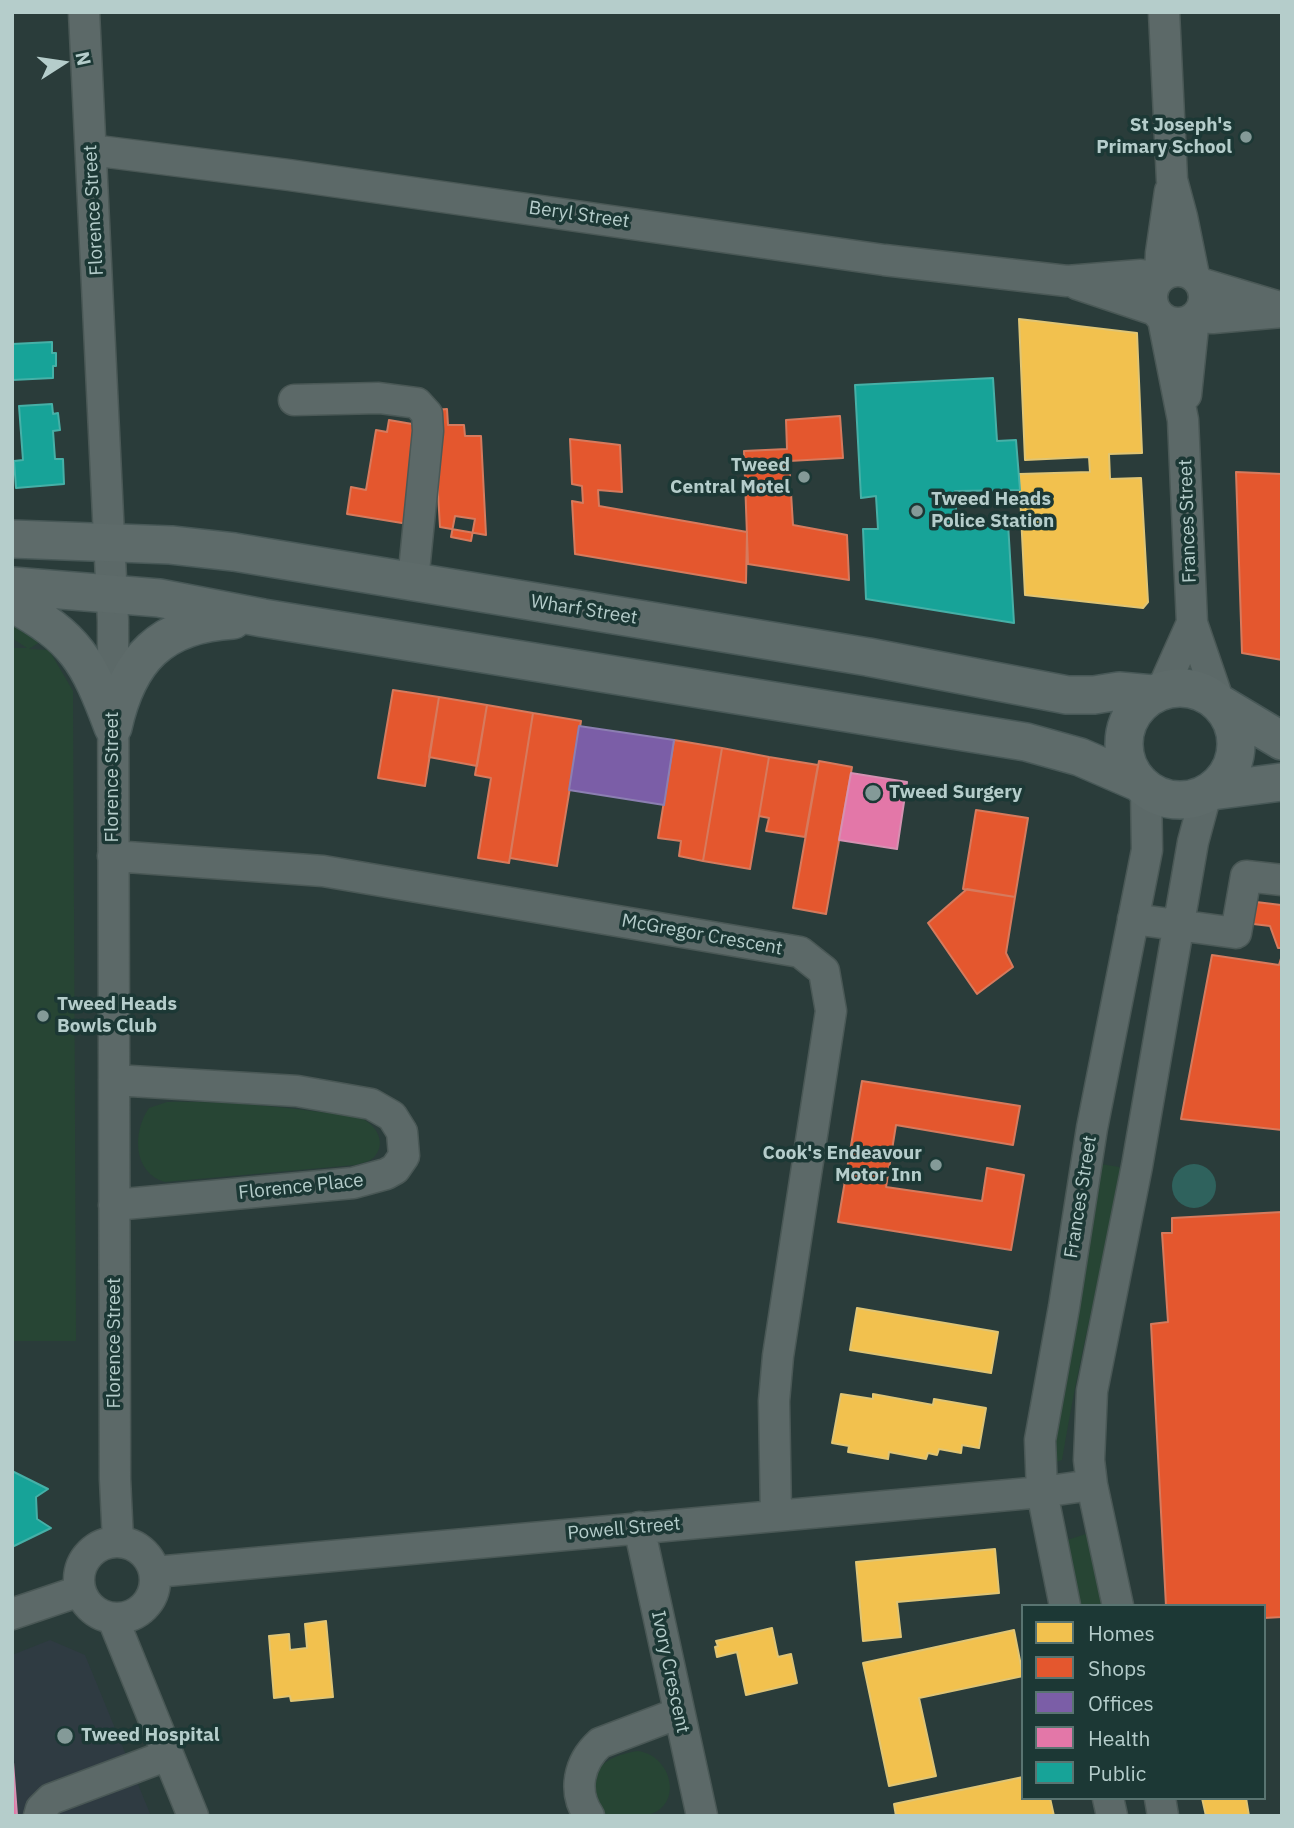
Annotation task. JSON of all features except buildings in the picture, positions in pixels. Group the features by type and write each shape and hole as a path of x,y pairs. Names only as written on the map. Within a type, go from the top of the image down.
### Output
{"main road":[{"name":"Wharf Street","path":"12,539 109,542 234,552 880,659 1067,695 1119,691 1157,692"},
{"path":"12,586 159,598 263,618 1026,742 1080,757 1143,786 1160,797 1175,800 1191,800 1209,792 1226,778 1235,760 1237,741 1233,722 1220,704"},
{"path":"12,603 34,614 75,648 89,669 113,727"},
{"path":"113,727 119,699 127,680 143,657 162,642 186,627 216,621 263,618"},
{"path":"1143,786 1129,769 1124,752 1124,735 1129,719 1139,704 1157,692 1177,687 1206,693 1282,741"},
{"path":"1209,792 1282,782"}],"street":[{"name":"Florence Street","path":"84,12 112,593 115,1479 118,1541"},
{"path":"1164,12 1172,180 1204,298 1202,308 1195,318"},
{"name":"Beryl Street","path":"91,150 330,180 884,260 1067,281 1141,275 1160,278"},
{"path":"1172,180 1163,229 1160,278 1152,294 1159,314 1179,323 1195,318 1282,310"},
{"path":"1160,278 1174,271 1185,271 1197,279 1282,310"},
{"name":"Beryl Street","path":"1067,281 1159,314"},
{"name":"Frances Street","path":"1159,314 1183,420"},
{"name":"Frances Street","path":"1195,318 1183,420 1192,623 1220,704"},
{"path":"294,400 379,398 417,403 427,414 428,432 413,581"},
{"name":"Frances Street","path":"1157,692 1192,623"},
{"name":"Frances Street","path":"1065,1604 1042,1492 1040,1440 1090,1138 1147,850 1143,786"},
{"path":"1118,1604 1092,1485 1089,1457 1092,1391 1137,1166 1193,842 1209,792"},
{"name":"McGregor Crescent","path":"113,856 283,866 383,879 800,952 824,971 831,1011 778,1356 774,1401 776,1515"},
{"path":"1133,919 1236,933 1246,876 1282,880"},
{"name":"Florence Place","path":"114,1080 297,1091 371,1104 393,1116 402,1132 404,1145 404,1156 395,1169 374,1179 114,1205"},
{"name":"Powell Street","path":"155,1572 1042,1492 1092,1485"},
{"name":"Ivory Crescent","path":"639,1527 702,1816"},
{"path":"118,1541 142,1550 155,1572 156,1584 153,1597 145,1607 135,1615 113,1619 92,1609 80,1591 79,1579 86,1557 106,1543 118,1541"},
{"path":"12,1615 80,1591"},
{"path":"113,1619 193,1816"},
{"path":"589,1816 580,1797 579,1780 590,1752 600,1743 679,1713"},
{"path":"39,1816 41,1809 51,1799 169,1755"}],"shaded area":[{"name":"Tweed Hospital","path":"50,1640 85,1655 151,1816 12,1816 12,1655"}],"green space":[{"name":"Tweed Heads Bowls Club","path":"12,624 46,638 29,649 49,650 73,691 76,1341 12,1341 12,648 27,648 12,638"},
{"path":"167,1102 258,1105 360,1118 375,1129 380,1145 373,1158 355,1165 165,1182 154,1177 141,1161 138,1140 143,1118 149,1108"},
{"path":"1101,1164 1122,1170 1062,1460 1056,1462 1052,1454"},
{"path":"1089,1533 1107,1604 1081,1604 1067,1540"},
{"path":"638,1751 650,1755 666,1771 670,1793 666,1802 659,1810 645,1816 609,1816 601,1809 594,1788 597,1771 618,1756"}],"water":[{"path":"1194,1164 1210,1170 1216,1186 1210,1202 1194,1208 1178,1202 1172,1186 1178,1170"}],"place":[{"name":"St Joseph's Primary School","path":"1246,137"},
{"name":"Tweed Central Motel","path":"804,477"},
{"name":"Tweed Heads Police Station","path":"917,511"},
{"name":"Tweed Surgery","path":"873,793"},
{"name":"Tweed Heads Bowls Club","path":"43,1016"},
{"name":"Cook's Endeavour Motor Inn","path":"936,1165"},
{"name":"Tweed Hospital","path":"65,1736"}]}
